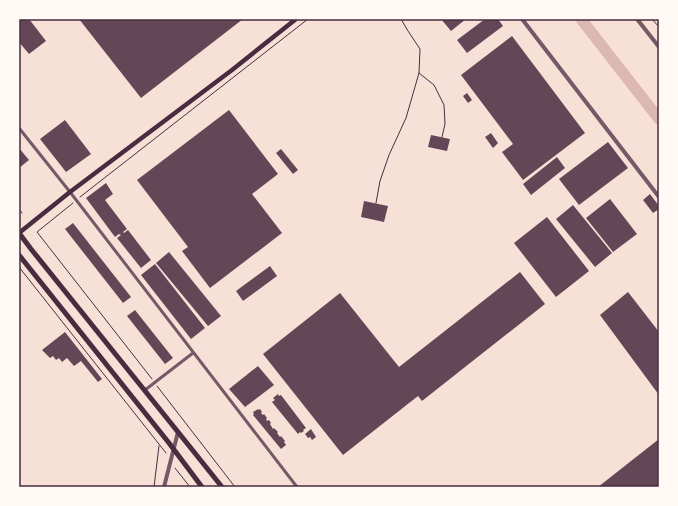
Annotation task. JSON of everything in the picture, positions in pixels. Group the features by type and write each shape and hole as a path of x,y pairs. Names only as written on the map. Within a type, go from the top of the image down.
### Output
{"main road":[{"path":"222,487 31,250 19,233 70,192 232,70 296,19"},
{"path":"19,255 202,487"}],"street":[{"path":"522,19 659,197"},
{"path":"637,19 659,47"},
{"path":"19,128 77,200 297,487"},
{"path":"145,390 193,353"},
{"path":"164,487 178,432"}],"path":[{"path":"235,487 37,232 308,19"},
{"path":"376,203 380,181 389,155 406,118 418,73 420,49 401,19"},
{"path":"652,19 659,27"},
{"path":"418,73 434,85 444,105 445,124 442,137"},
{"path":"19,209 22,213"},
{"path":"19,267 166,453"},
{"path":"154,487 159,445"},
{"path":"175,468 190,487"}],"building":[{"path":"19,19 29,19 46,41 29,54 19,42"},
{"path":"79,19 243,19 141,98"},
{"path":"441,19 466,19 451,31"},
{"path":"485,19 498,19 503,26 467,53 457,40"},
{"path":"512,36 585,133 523,180 502,152 513,144 461,75"},
{"path":"467,93 472,100 468,103 463,96"},
{"path":"229,110 278,174 252,194 282,233 210,288 182,251 188,247 137,180"},
{"path":"65,120 91,154 66,172 40,139"},
{"path":"491,133 498,143 493,148 485,137"},
{"path":"431,135 450,139 447,151 428,147"},
{"path":"608,142 628,168 579,205 559,179"},
{"path":"19,148 29,160 19,168"},
{"path":"281,149 298,170 293,174 276,153"},
{"path":"557,157 565,168 531,195 523,184"},
{"path":"106,183 113,194 105,200 127,229 123,232 124,233 128,230 151,260 141,268 117,238 121,235 119,234 115,237 86,198"},
{"path":"650,194 659,206 659,209 653,213 643,200"},
{"path":"610,199 637,234 613,252 586,218"},
{"path":"364,201 388,206 384,222 361,217"},
{"path":"573,205 612,253 595,267 556,219"},
{"path":"547,217 589,271 556,297 514,243"},
{"path":"73,223 131,297 123,303 65,229"},
{"path":"169,252 221,316 208,326 156,263"},
{"path":"155,264 205,328 191,339 141,275"},
{"path":"270,266 277,276 243,301 236,291"},
{"path":"520,272 545,304 422,401 418,396 343,455 263,354 340,293 399,367"},
{"path":"628,292 659,332 659,395 600,315"},
{"path":"135,310 173,358 165,364 127,316"},
{"path":"65,332 102,379 98,382 81,361 74,366 67,358 62,362 59,358 56,360 53,356 50,358 42,350"},
{"path":"258,366 274,385 245,407 229,389"},
{"path":"278,394 279,396 281,395 306,428 301,433 300,432 298,434 272,402 275,400 273,398"},
{"path":"260,409 262,412 261,413 267,418 267,421 269,420 271,423 270,424 273,429 274,428 280,437 281,436 285,441 284,442 286,445 281,449 253,415 253,412"},
{"path":"311,429 316,437 312,440 305,434"},
{"path":"659,439 659,487 598,487"}],"waterway":[{"path":"581,19 659,119"}]}
